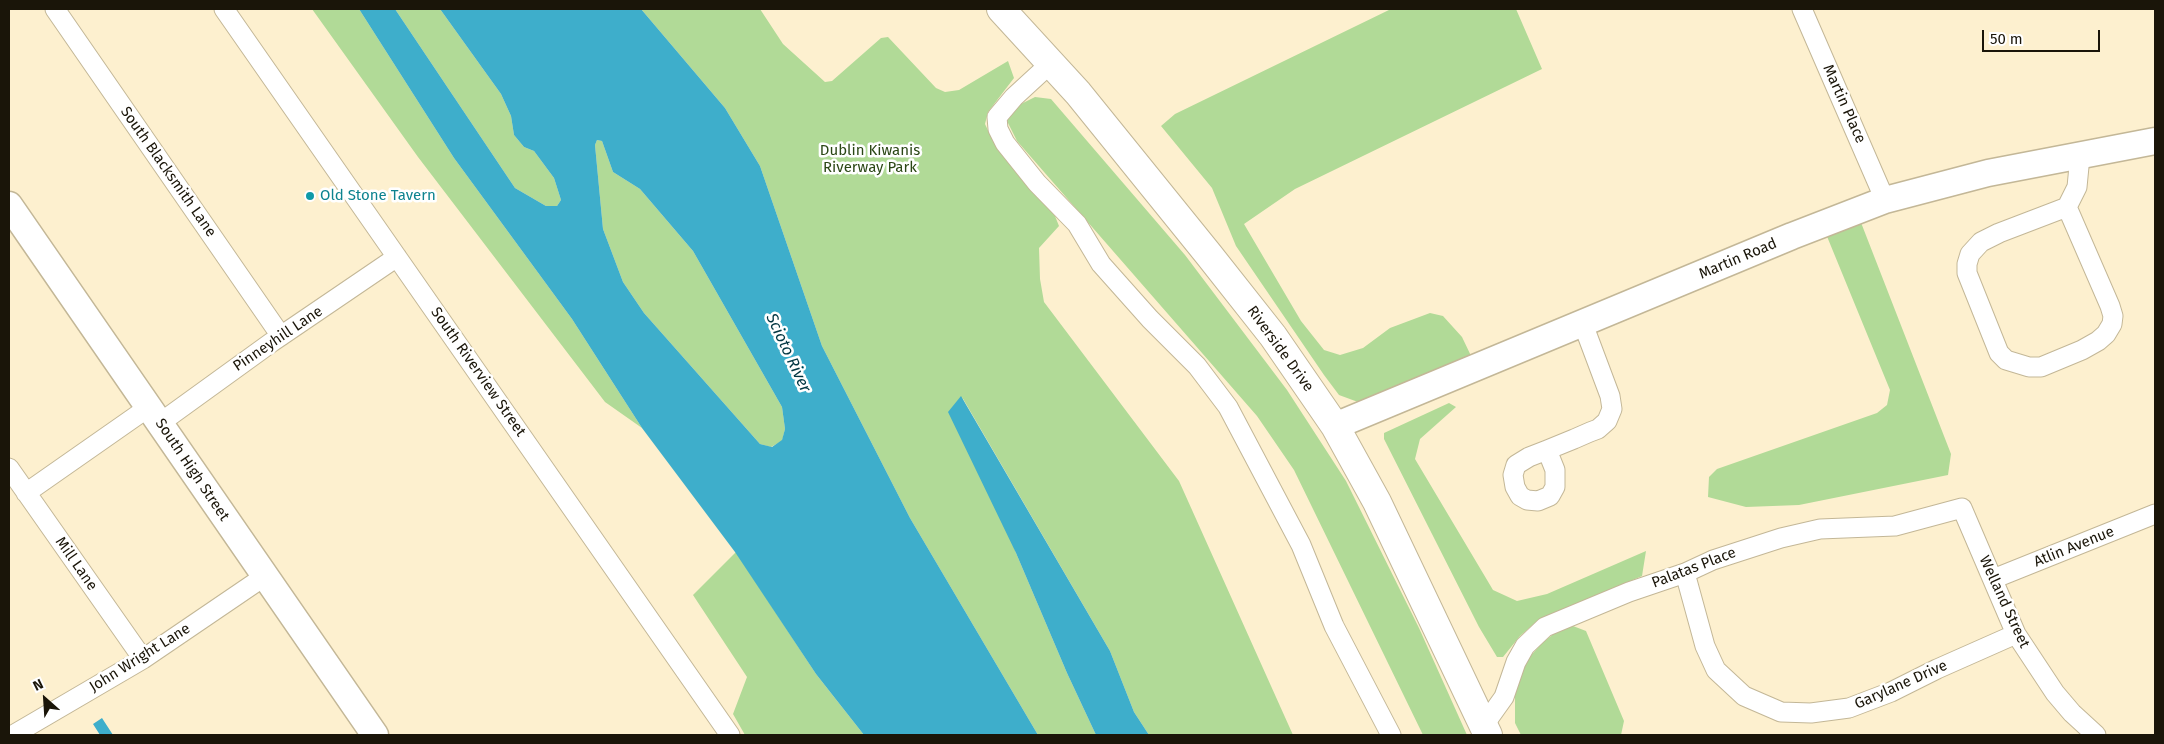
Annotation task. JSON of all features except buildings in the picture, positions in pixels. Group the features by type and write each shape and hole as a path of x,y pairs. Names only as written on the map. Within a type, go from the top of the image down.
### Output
{"main road":[{"name":"Riverside Drive","path":"1001,9 1078,93 1273,336 1335,426 1377,502 1486,730"}],"street":[{"name":"South Blacksmith Lane","path":"55,9 281,336"},
{"name":"South Riverview Street","path":"224,9 730,735"},
{"name":"Martin Place","path":"1802,9 1885,200"},
{"path":"1052,63 1014,97 996,117 998,129 1006,143 1037,183 1077,224 1101,264 1150,319 1197,366 1228,407 1301,545 1334,626 1391,735"},
{"name":"Martin Road","path":"1335,426 1783,240 1885,200 1962,179 2155,141"},
{"path":"2066,207 2110,306 2112,324 2106,334 2098,341 2082,350 2041,367 2016,364 2006,360 1999,353 1967,273 1970,254 1981,242 1999,233 2066,207 2077,186 2080,156"},
{"name":"South High Street","path":"9,205 374,735"},
{"name":"Pinneyhill Lane","path":"26,493 281,336 397,257"},
{"path":"1547,450 1598,430 1607,421 1612,409 1610,396 1583,324"},
{"name":"Mill Lane","path":"9,468 143,659"},
{"name":"Palatas Place","path":"1486,730 1504,697 1516,662 1525,646 1545,627 1629,592 1685,573 1731,554 1781,538 1820,529 1895,526 1962,508"},
{"name":"Welland Street","path":"1962,508 2016,634 2055,693 2072,713 2096,735"},
{"name":"Atlin Avenue","path":"1993,579 2155,514"},
{"name":"Garylane Drive","path":"1685,573 1705,646 1716,670 1744,696 1781,712 1811,713 1849,708 1891,692 1936,668 2016,634"},
{"name":"John Wright Lane","path":"13,735 143,659 265,576"}],"green space":[{"path":"312,9 359,9 454,158 572,319 642,428 605,402 418,157"},
{"path":"395,9 440,9 501,94 511,116 514,135 524,147 534,151 554,178 561,200 557,206 546,206 515,188"},
{"name":"Dublin Kiwanis Riverway Park","path":"641,9 760,9 783,44 825,82 832,81 881,38 888,37 936,88 945,92 959,90 1008,61 1014,78 988,112 985,124 993,141 1055,216 1059,226 1039,248 1040,279 1044,302 1179,481 1293,735 1149,735 1134,712 1110,651 962,397 1016,553 1067,673 1096,735 1038,735 910,518 822,346 760,166 725,108"},
{"path":"1391,9 1516,9 1542,69 1295,189 1244,224 1301,321 1324,350 1340,355 1363,348 1390,328 1430,313 1443,316 1462,337 1473,360 1358,402 1339,395 1324,375 1236,246 1212,188 1161,126 1175,114"},
{"path":"1035,97 1051,99 1185,255 1287,390 1346,481 1419,628 1467,735 1423,735 1294,470 1257,416 1017,141 1007,121 1015,107"},
{"path":"597,140 602,141 613,172 640,189 693,251 782,407 785,429 782,441 771,447 760,444 644,313 623,282 603,229 595,145"},
{"path":"1860,220 1951,454 1948,475 1799,505 1746,507 1708,497 1709,477 1717,469 1877,413 1887,405 1890,390 1826,234"},
{"path":"1449,403 1456,407 1420,439 1415,459 1493,590 1517,601 1547,594 1646,551 1642,576 1536,622 1520,636 1503,657 1497,657 1479,627 1384,439 1384,433"},
{"path":"736,552 816,674 864,735 745,735 733,714 747,677 693,595"},
{"path":"1573,626 1586,631 1624,721 1621,735 1521,735 1515,723 1515,692 1527,660 1542,643 1556,632"}],"water":[{"name":"Scioto River","path":"359,9 395,9 515,188 546,206 557,206 561,200 554,178 534,151 524,147 514,135 511,116 501,94 440,9 641,9 725,108 760,166 822,346 910,518 1038,735 864,735 816,674 735,552 642,428 572,319 454,158","holes":["597,140 602,141 613,172 640,189 693,251 782,407 785,429 782,440 772,447 760,444 644,313 623,282 603,229 595,145"]},
{"path":"961,396 1110,651 1134,712 1149,735 1096,735 1067,673 1016,553 948,412"},
{"path":"102,718 113,735 100,735 93,724"}],"place":[{"name":"Old Stone Tavern","path":"310,196"}]}
